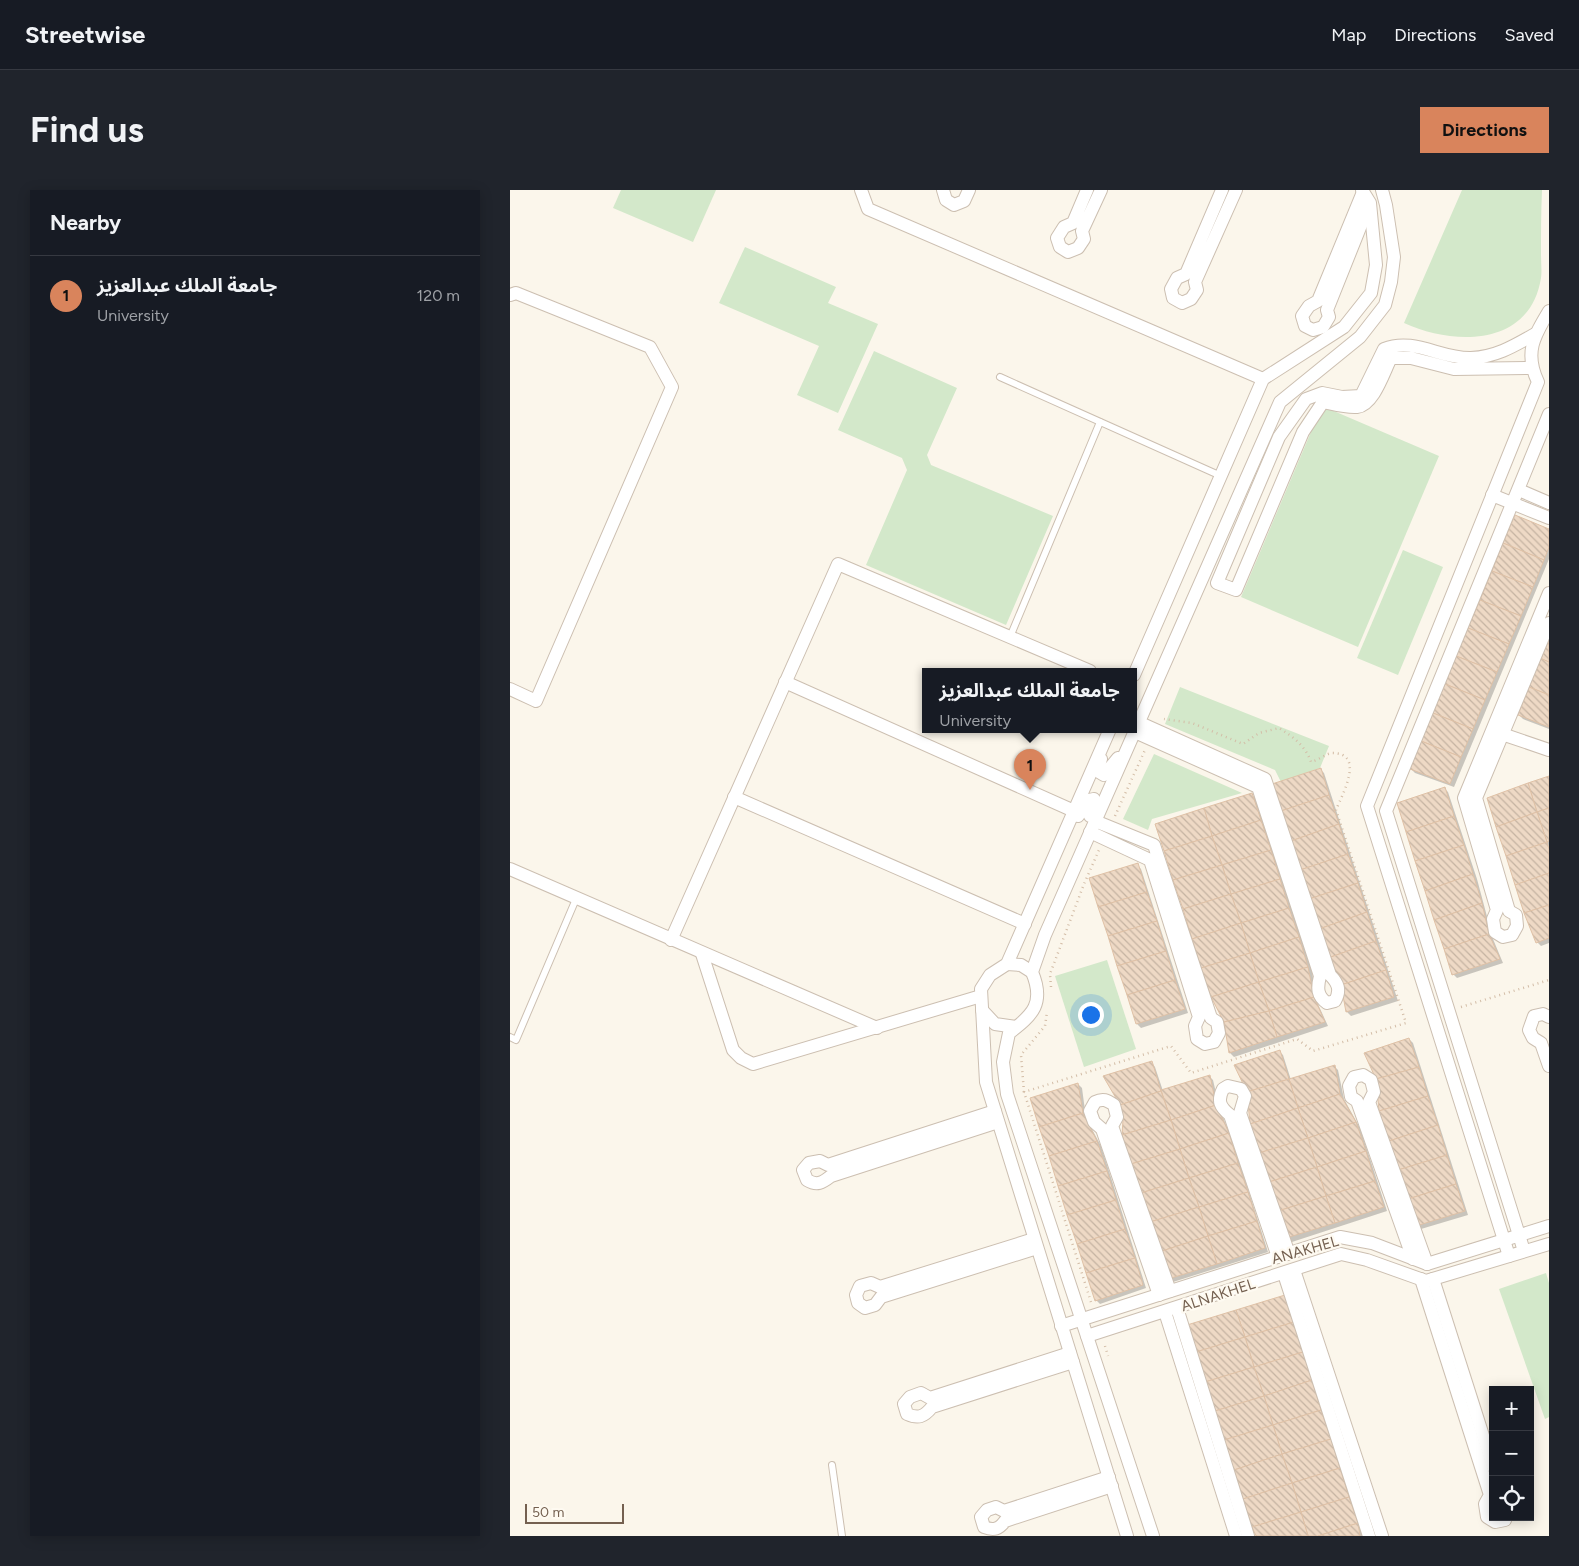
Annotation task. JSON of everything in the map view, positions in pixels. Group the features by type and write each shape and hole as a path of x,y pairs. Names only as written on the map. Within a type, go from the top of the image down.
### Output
{"street":[{"path":"861,190 868,209 1263,379"},
{"path":"943,190 946,200 954,205 964,201 969,190"},
{"path":"1087,190 1073,223 1064,227 1057,238 1060,248 1068,252 1078,248 1084,239 1082,231 1100,190"},
{"path":"1222,190 1186,274 1177,278 1171,289 1173,298 1182,303 1191,299 1197,290 1195,282 1236,190"},
{"path":"1137,727 1280,402 1360,337 1385,305 1392,282 1394,257 1382,190"},
{"path":"1137,668 1263,379 1344,326 1371,293 1376,265 1365,195"},
{"path":"1365,195 1327,310 1329,317 1323,327 1314,330 1305,326 1302,316 1309,306 1318,302 1365,195"},
{"path":"510,295 516,293 650,347 672,387 536,701 510,689"},
{"path":"1509,1256 1367,806 1525,415 1544,385 1532,368 1530,360 1549,311"},
{"path":"1532,368 1454,369 1411,358 1391,358 1374,397 1364,404 1358,407 1323,402 1303,432 1236,590 1217,583 1279,437 1306,399 1322,393 1342,397 1361,396 1384,349 1397,344 1470,358 1503,352 1541,329"},
{"path":"1524,1251 1521,1235 1386,812 1549,414"},
{"path":"1519,490 1549,503"},
{"path":"1492,496 1549,518"},
{"path":"671,940 838,564 1083,668"},
{"path":"1549,593 1464,798 1497,910 1493,920 1495,932 1503,937 1512,935 1517,926 1516,915 1509,911 1476,798 1549,622"},
{"path":"785,682 1072,817 1081,814 1089,800 1094,799 1095,804 1082,835 1091,832 1154,845 1211,1018 1217,1022 1219,1033 1214,1042 1205,1044 1196,1039 1195,1026 1199,1017 1150,860 1091,832"},
{"path":"1137,727 1265,779 1330,975 1337,982 1339,992 1335,1001 1327,1003 1320,998 1317,987 1320,976 1258,787 1137,727"},
{"path":"1109,733 1098,767 1099,772 1104,776 1114,762 1126,752"},
{"path":"1007,964 1109,733"},
{"path":"1032,972 1045,935 1134,733"},
{"path":"1502,734 1549,750"},
{"path":"734,797 1025,924"},
{"path":"510,869 702,954 877,1028"},
{"path":"702,954 733,1050 741,1058 753,1064 981,996"},
{"path":"1127,1536 986,1082 985,1023 981,989 990,974 1007,964 1021,965 1032,972 1038,986 1037,1002 1028,1019 1009,1033 1003,1062 1007,1094 1153,1536"},
{"path":"982,1010 995,1024 1016,1028"},
{"path":"1549,1017 1543,1014 1534,1016 1529,1030 1533,1038 1542,1043 1549,1066"},
{"path":"1413,1259 1357,1102 1351,1097 1349,1086 1354,1077 1363,1075 1372,1080 1374,1092 1369,1102 1427,1264 1549,1226"},
{"path":"1228,1086 1241,1089 1245,1096 1244,1105 1240,1113 1283,1256 1230,1115 1222,1109 1220,1103 1223,1089 1228,1086"},
{"path":"1100,1099 1106,1099 1114,1105 1117,1117 1112,1126 1165,1293 1102,1128 1094,1122 1090,1112 1095,1102 1100,1099"},
{"path":"997,1116 831,1176 823,1183 814,1184 807,1180 804,1170 809,1162 820,1161 828,1164 997,1116"},
{"name":"ANAKHEL","path":"1061,1326 1340,1237 1372,1244 1427,1264"},
{"path":"1036,1243 881,1297 875,1305 865,1308 858,1303 856,1294 860,1286 871,1283 880,1287 1036,1243"},
{"path":"1427,1279 1549,1244"},
{"name":"ALNAKHEL","path":"1087,1336 1341,1254 1427,1279"},
{"path":"1289,1272 1369,1536"},
{"path":"1289,1272 1382,1536"},
{"path":"1427,1279 1489,1456"},
{"path":"1427,1279 1489,1492"},
{"path":"1171,1310 1236,1536"},
{"path":"1171,1310 1248,1536"},
{"path":"1071,1358 932,1407 926,1415 916,1418 907,1414 904,1404 910,1397 921,1393 930,1398 1071,1358"},
{"path":"1110,1482 1006,1522 1001,1528 991,1530 984,1527 981,1516 987,1510 996,1507 1004,1511 1110,1482"},
{"path":"1489,1497 1485,1504 1487,1517 1489,1518"}],"lane":[{"path":"1000,377 1221,476"},
{"path":"1010,637 1100,422"},
{"path":"510,1037 516,1040 576,898"},
{"path":"832,1465 842,1536"}],"path":[{"path":"1024,1092 1171,1046 1191,1073 1297,1039 1313,1051 1406,1023 1336,810 1351,775 1351,766 1346,759 1339,754 1330,753 1318,761 1311,762 1308,751 1296,739 1279,728 1259,733 1242,744 1192,723 1160,720"},
{"path":"1114,816 1145,750"},
{"path":"1051,994 1050,974 1084,884 1101,846"},
{"path":"1461,1006 1549,980"},
{"path":"1048,1010 1044,1026 1021,1055 1024,1092 1091,1302"}],"green space":[{"path":"621,190 716,190 693,242 613,208"},
{"path":"1462,190 1542,190 1541,278 1534,301 1522,317 1506,329 1487,335 1466,337 1445,335 1404,323"},
{"path":"745,247 836,287 828,303 878,324 838,413 797,395 819,346 719,303"},
{"path":"874,351 957,388 927,455 931,465 1053,516 1006,625 866,565 907,470 902,458 838,430"},
{"path":"1322,406 1439,456 1358,647 1241,597"},
{"path":"1403,550 1443,567 1398,675 1357,658"},
{"path":"1180,687 1329,746 1320,768 1281,782 1275,770 1165,724"},
{"path":"1154,754 1242,793 1152,819 1148,830 1123,819"},
{"path":"1107,960 1136,1049 1084,1067 1055,976"},
{"path":"1546,1273 1549,1283 1549,1417 1545,1419 1534,1386 1499,1289"}],"building":[{"path":"1515,515 1549,529 1549,547 1544,560 1503,543"},
{"path":"1503,543 1544,560 1533,587 1492,571"},
{"path":"1492,571 1533,587 1521,616 1480,600"},
{"path":"1480,600 1521,616 1509,644 1468,628"},
{"path":"1468,628 1509,644 1497,672 1456,656"},
{"path":"1549,639 1549,662 1541,659"},
{"path":"1456,656 1497,672 1485,700 1445,684"},
{"path":"1540,658 1549,662 1549,695 1529,687"},
{"path":"1445,684 1485,700 1473,729 1433,713"},
{"path":"1529,687 1549,695 1549,727 1518,715"},
{"path":"1433,713 1473,729 1461,757 1421,741"},
{"path":"1421,741 1461,757 1450,784 1410,769"},
{"path":"1321,768 1329,795 1281,811 1272,784"},
{"path":"1549,776 1549,808 1537,812 1528,783"},
{"path":"1528,783 1537,812 1496,827 1487,798"},
{"path":"1445,787 1454,816 1406,832 1397,803"},
{"path":"1252,793 1261,820 1212,836 1204,808"},
{"path":"1329,795 1339,824 1291,841 1281,811"},
{"path":"1204,808 1212,836 1164,851 1155,824"},
{"path":"1549,808 1549,841 1547,842 1537,812"},
{"path":"1537,812 1547,842 1506,856 1496,827"},
{"path":"1454,816 1464,845 1415,861 1406,832"},
{"path":"1261,820 1271,850 1222,865 1212,836"},
{"path":"1339,824 1348,854 1300,870 1291,841"},
{"path":"1212,836 1222,865 1173,880 1164,851"},
{"path":"1547,842 1549,849 1549,873 1515,885 1506,856"},
{"path":"1464,845 1473,874 1425,891 1415,861"},
{"path":"1271,850 1280,879 1231,894 1222,865"},
{"path":"1348,854 1358,883 1309,899 1300,870"},
{"path":"1138,863 1147,892 1098,907 1089,878"},
{"path":"1222,865 1231,894 1183,909 1173,880"},
{"path":"1549,873 1549,905 1524,913 1515,885"},
{"path":"1473,874 1482,903 1434,920 1425,891"},
{"path":"1280,879 1289,908 1241,923 1231,894"},
{"path":"1358,883 1367,912 1319,929 1309,899"},
{"path":"1147,892 1157,921 1108,936 1098,907"},
{"path":"1231,894 1241,923 1192,939 1183,909"},
{"path":"1482,903 1489,934 1444,949 1434,920"},
{"path":"1549,905 1549,938 1536,943 1524,913"},
{"path":"1289,908 1299,937 1250,953 1241,923"},
{"path":"1367,912 1376,941 1328,958 1319,929"},
{"path":"1157,921 1166,951 1117,966 1108,936"},
{"path":"1241,923 1250,953 1201,968 1192,939"},
{"path":"1489,934 1500,959 1452,975 1444,949"},
{"path":"1299,937 1308,967 1259,982 1250,953"},
{"path":"1376,941 1386,970 1341,985 1328,958"},
{"path":"1166,951 1175,980 1127,995 1117,966"},
{"path":"1250,953 1259,982 1211,997 1201,968"},
{"path":"1308,967 1314,997 1269,1011 1259,982"},
{"path":"1386,970 1394,997 1346,1012 1341,985"},
{"path":"1175,980 1185,1009 1136,1024 1127,995"},
{"path":"1259,982 1269,1011 1224,1022 1211,997"},
{"path":"1314,997 1325,1022 1277,1037 1269,1011"},
{"path":"1269,1011 1277,1037 1229,1053 1224,1022"},
{"path":"1409,1038 1419,1067 1376,1079 1364,1053"},
{"path":"1280,1050 1289,1079 1247,1092 1234,1065"},
{"path":"1152,1061 1161,1091 1120,1105 1103,1076"},
{"path":"1335,1065 1340,1094 1298,1108 1289,1079"},
{"path":"1419,1067 1428,1096 1379,1111 1376,1079"},
{"path":"1210,1075 1216,1105 1171,1120 1161,1090"},
{"path":"1289,1079 1298,1108 1250,1124 1247,1092"},
{"path":"1078,1083 1083,1113 1039,1127 1030,1098"},
{"path":"1161,1091 1171,1120 1122,1135 1123,1120 1120,1105"},
{"path":"1340,1094 1356,1122 1308,1138 1298,1108"},
{"path":"1428,1096 1438,1125 1389,1141 1379,1111"},
{"path":"1216,1105 1229,1133 1180,1149 1171,1120"},
{"path":"1298,1108 1308,1138 1259,1153 1250,1124"},
{"path":"1083,1113 1097,1141 1049,1156 1039,1127"},
{"path":"1171,1120 1180,1149 1131,1164 1122,1135"},
{"path":"1356,1122 1366,1151 1317,1167 1308,1138"},
{"path":"1438,1125 1447,1155 1398,1170 1389,1141"},
{"path":"1229,1133 1238,1163 1189,1178 1180,1149"},
{"path":"1308,1138 1317,1167 1269,1182 1259,1153"},
{"path":"1097,1141 1107,1171 1058,1186 1049,1156"},
{"path":"1180,1149 1189,1178 1141,1193 1131,1164"},
{"path":"1366,1151 1375,1181 1326,1196 1317,1167"},
{"path":"1447,1155 1456,1184 1408,1199 1398,1170"},
{"path":"1238,1163 1248,1192 1199,1207 1189,1178"},
{"path":"1317,1167 1326,1196 1278,1211 1269,1182"},
{"path":"1107,1171 1116,1200 1067,1215 1058,1186"},
{"path":"1189,1178 1199,1207 1150,1222 1141,1193"},
{"path":"1375,1181 1384,1207 1335,1223 1326,1196"},
{"path":"1456,1184 1465,1211 1416,1226 1408,1199"},
{"path":"1248,1192 1257,1221 1208,1236 1199,1207"},
{"path":"1326,1196 1335,1223 1286,1238 1278,1211"},
{"path":"1116,1200 1125,1229 1077,1244 1067,1215"},
{"path":"1199,1207 1208,1236 1159,1252 1150,1222"},
{"path":"1257,1221 1265,1248 1217,1264 1208,1236"},
{"path":"1125,1229 1135,1258 1086,1273 1077,1244"},
{"path":"1208,1236 1217,1264 1168,1279 1159,1252"},
{"path":"1135,1258 1143,1285 1095,1301 1086,1273"},
{"path":"1285,1295 1294,1322 1245,1337 1236,1310"},
{"path":"1236,1310 1245,1337 1196,1352 1187,1325"},
{"path":"1294,1322 1303,1352 1254,1367 1245,1337"},
{"path":"1245,1337 1254,1367 1205,1382 1196,1352"},
{"path":"1303,1352 1312,1380 1264,1396 1254,1367"},
{"path":"1254,1367 1264,1396 1215,1411 1205,1382"},
{"path":"1312,1380 1321,1410 1273,1425 1264,1396"},
{"path":"1264,1396 1273,1425 1224,1440 1215,1411"},
{"path":"1321,1410 1331,1439 1282,1454 1273,1425"},
{"path":"1273,1425 1282,1454 1234,1470 1224,1440"},
{"path":"1331,1439 1340,1468 1292,1483 1282,1454"},
{"path":"1282,1454 1292,1483 1243,1499 1234,1470"},
{"path":"1340,1468 1349,1497 1301,1512 1292,1483"},
{"path":"1292,1483 1301,1512 1252,1527 1243,1499"},
{"path":"1349,1497 1358,1523 1318,1536 1308,1536 1301,1512"},
{"path":"1301,1512 1308,1536 1256,1536 1252,1527"},
{"path":"1358,1523 1360,1536 1318,1536"}],"place":[{"name":"جامعة الملك عبدالعزيز","path":"1030,790"}]}
